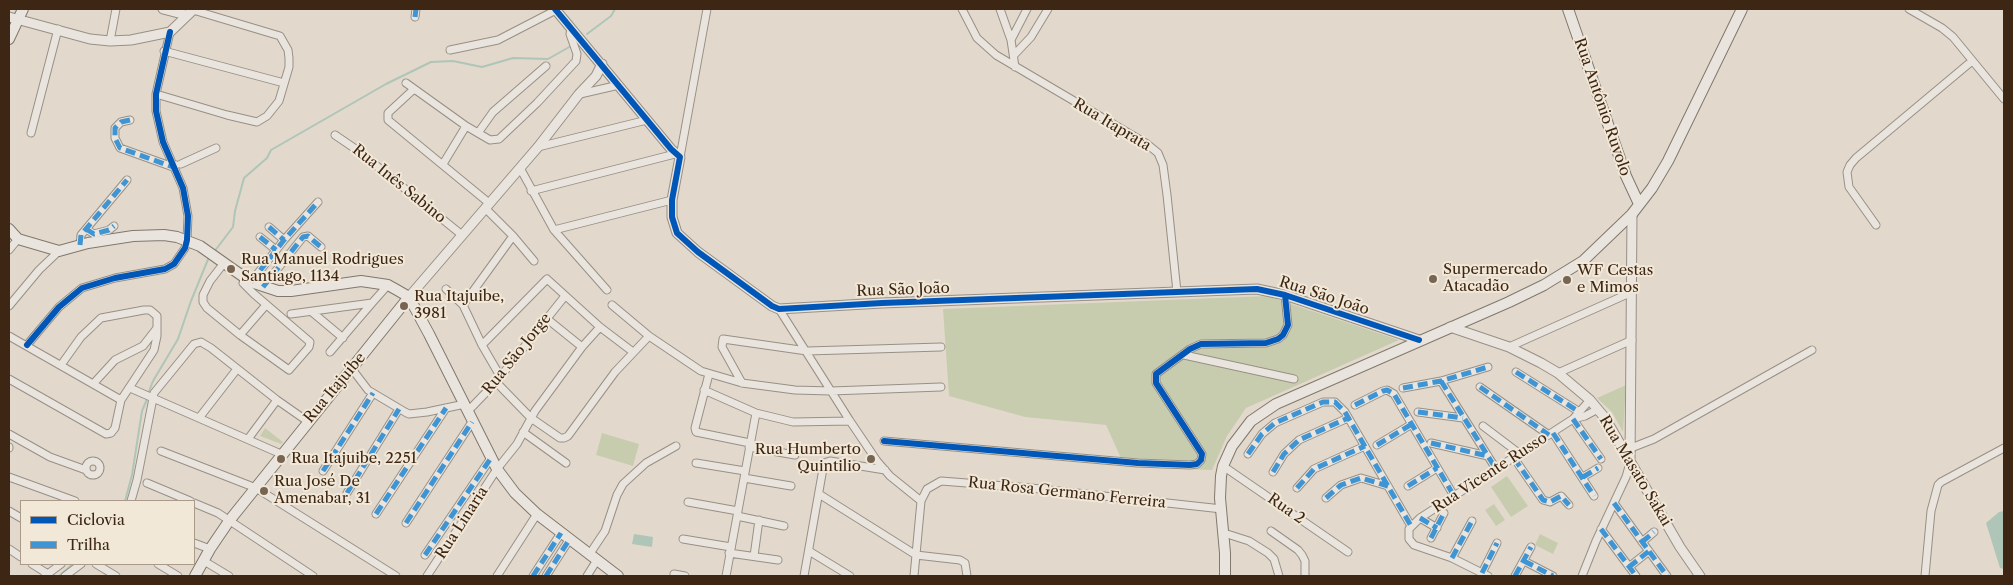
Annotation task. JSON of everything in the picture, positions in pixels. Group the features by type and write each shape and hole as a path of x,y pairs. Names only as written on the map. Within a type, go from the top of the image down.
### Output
{"main road":[{"name":"Rua Antônio Ruvolo","path":"1568,9 1626,176 1639,204"},
{"path":"1225,576 1220,488 1223,466 1241,432 1263,412 1276,404 1518,298 1584,261 1632,214 1668,162 1742,9"},
{"path":"9,39 16,15"},
{"path":"9,229 18,239 59,251 80,245 151,234 164,234 187,240 200,246 248,281 278,290 292,290 361,281 388,285 409,297 491,458 515,493 537,514 618,576"},
{"name":"Rua Itajuíbe","path":"196,576 228,521 409,297"}],"street":[{"path":"110,41 116,9"},
{"path":"156,94 256,122 268,116 276,106 284,83 289,58 288,50 280,36 191,11 163,9"},
{"path":"415,17 416,9"},
{"path":"450,50 498,40 556,9 677,155"},
{"path":"707,9 677,155 672,200 673,222 677,233 698,252 752,293 779,309 807,351 830,391 885,470 921,501 914,576"},
{"name":"Rua Itaprata","path":"962,9 977,38 996,55 1147,144 1158,153 1167,195 1177,292"},
{"path":"1000,9 1011,40 1015,67"},
{"path":"1011,40 1027,9"},
{"path":"1014,55 1031,37 1048,9"},
{"path":"1909,9 1942,28 1953,37 2004,99"},
{"path":"27,345 59,307 82,288 100,281 171,266 179,258 187,240 186,202 177,165 163,142 156,111 156,94 164,51 170,32 191,11"},
{"path":"16,15 90,39 110,41 131,40 170,32"},
{"path":"406,83 466,126 490,140 499,140 576,61 577,54 570,34 571,28"},
{"path":"31,133 58,29"},
{"path":"164,51 284,83"},
{"path":"1876,225 1849,187 1847,172 1850,165 1972,61"},
{"name":"Rua Itajuíbe","path":"409,297 538,147 579,94 596,76 602,64"},
{"path":"478,133 493,112 546,66"},
{"path":"596,76 610,73"},
{"path":"579,94 619,85"},
{"path":"414,89 388,113 387,118 442,164 487,206 534,261"},
{"path":"130,120 121,122 115,128 115,138 120,148 177,165 216,148"},
{"path":"538,147 647,120"},
{"path":"442,164 466,126"},
{"name":"Rua Inês Sabino","path":"335,135 357,150 462,235"},
{"path":"531,192 677,155"},
{"path":"520,168 531,192 554,230 607,290"},
{"path":"80,245 81,235 127,180"},
{"path":"554,230 672,200"},
{"path":"222,262 210,281 203,296 203,302 207,308 240,335 287,370 309,346 308,339 266,305 243,283 248,281 318,202"},
{"path":"1582,576 1630,463 1632,214"},
{"path":"86,229 94,234 109,230 114,226"},
{"path":"269,227 284,240"},
{"path":"263,287 303,236 308,236 321,246"},
{"path":"463,305 513,236"},
{"path":"260,237 276,250"},
{"path":"9,250 18,239"},
{"path":"9,306 39,270 59,251"},
{"path":"482,345 547,279 600,327 633,352"},
{"path":"330,352 388,285"},
{"path":"446,289 463,305 498,379 531,418 560,438 568,436 615,372 649,336"},
{"name":"Rua São João","path":"779,309 882,303 1257,289 1285,295 1420,340"},
{"path":"1509,347 1632,292"},
{"path":"884,442 1089,459 1197,464 1201,460 1202,454 1155,378 1156,374 1190,349 1201,344 1266,343 1278,339 1283,335 1288,324 1285,295"},
{"name":"Rua São Jorge","path":"466,408 498,379 565,296"},
{"path":"291,314 372,303"},
{"path":"240,335 266,305"},
{"path":"612,305 649,336 693,367 708,374 742,383 789,390 830,391 941,387"},
{"path":"9,379 106,434 112,434 116,428 121,400 154,350 157,325 154,313 144,310 101,318 81,337 61,365"},
{"path":"312,312 343,338"},
{"path":"546,318 582,347"},
{"path":"94,384 115,360 143,346 157,325"},
{"name":"Rua Linaria","path":"427,576 497,469 510,454 531,418 582,347 600,327"},
{"name":"Rua Masato Sakai","path":"1450,327 1509,347 1558,373 1590,400 1605,418 1680,547 1700,576"},
{"path":"9,336 121,400"},
{"path":"742,383 722,346 721,341 725,338 807,351 941,347"},
{"path":"1558,373 1632,340"},
{"path":"131,500 137,480 151,397 156,388 191,346 198,342 204,343 307,421"},
{"path":"1631,448 1654,439 1812,350"},
{"path":"1184,355 1294,380"},
{"path":"1403,388 1441,381 1488,367"},
{"path":"199,418 237,369"},
{"path":"352,369 363,385 373,393 409,414 446,408 466,408"},
{"path":"1516,372 1578,411"},
{"path":"708,374 695,428 696,433 795,454"},
{"path":"1441,381 1496,469"},
{"path":"1480,387 1551,434 1583,477 1594,496"},
{"path":"130,388 281,454"},
{"path":"704,390 756,413 793,422 850,421"},
{"path":"1355,405 1383,391 1387,390 1394,394 1454,496"},
{"path":"323,471 373,393"},
{"path":"248,439 277,400"},
{"name":"Rua Vicente Russo","path":"1410,528 1420,518 1551,434 1572,419 1590,400"},
{"path":"1248,454 1262,434 1275,423 1323,402 1335,402 1348,418 1388,486 1410,528 1409,539 1414,545 1452,558 1485,574 1497,543"},
{"path":"376,514 446,408"},
{"path":"347,493 400,409"},
{"name":"Rua Vicente Russo","path":"1572,419 1585,416 1598,409"},
{"path":"1418,412 1463,418"},
{"path":"726,576 756,413"},
{"path":"1273,472 1284,454 1299,440 1348,418"},
{"path":"1572,419 1601,459"},
{"path":"406,523 472,422"},
{"path":"1377,445 1412,424"},
{"path":"1483,426 1517,456 1543,500 1550,502 1561,496 1569,505"},
{"path":"523,432 566,462"},
{"path":"9,434 50,457 86,470"},
{"path":"1431,443 1488,456"},
{"path":"587,576 617,495 623,484 646,463 676,446"},
{"path":"1297,488 1314,469 1365,446"},
{"path":"1926,576 1931,512 1936,489 1941,482 2004,448"},
{"path":"160,451 256,488 396,576"},
{"path":"425,555 491,458"},
{"path":"804,576 824,463 830,461 885,470"},
{"path":"696,463 791,486"},
{"name":"Rua 2","path":"1223,466 1348,552"},
{"path":"1408,486 1437,468"},
{"path":"1583,477 1598,468"},
{"path":"9,478 72,500"},
{"path":"1326,498 1341,485 1361,478 1388,486"},
{"name":"Rua Rosa Germano Ferreira","path":"921,501 930,486 946,481 1222,509"},
{"path":"147,483 188,500"},
{"path":"819,494 916,555 960,560 966,563 967,576"},
{"path":"688,502 784,526"},
{"path":"1614,502 1667,576"},
{"path":"195,503 218,513 313,576"},
{"path":"9,511 20,517"},
{"path":"1431,538 1444,513"},
{"path":"497,576 537,514"},
{"path":"1420,518 1437,528"},
{"path":"754,556 760,520"},
{"path":"1452,558 1472,521"},
{"path":"1601,529 1636,576"},
{"path":"1271,531 1298,550 1302,555 1305,561 1305,576"},
{"path":"1642,542 1654,532"},
{"path":"532,576 561,533"},
{"path":"1224,533 1249,541 1268,552 1274,560 1279,576"},
{"path":"683,539 778,560"},
{"path":"546,576 570,540"},
{"path":"195,543 210,549"},
{"path":"1516,576 1531,547"},
{"path":"9,550 20,556"},
{"path":"809,551 850,576"},
{"path":"1629,567 1649,551"},
{"path":"204,561 229,576"},
{"path":"1524,561 1553,576"},
{"path":"33,565 46,575 60,565"},
{"path":"65,576 80,565"},
{"path":"98,565 116,576"},
{"path":"160,565 178,576"},
{"path":"674,574 685,576"}],"shaded area":[{"path":"1267,296 1399,340 1246,408 1227,436 1212,470 1125,467 1106,425 1025,417 949,396 943,309"},
{"path":"1626,385 1623,432 1612,412 1597,398"},
{"path":"265,428 283,442 281,444 260,436"},
{"path":"602,433 639,444 633,466 596,455"},
{"path":"1507,476 1528,506 1511,517 1491,487"},
{"path":"1494,504 1505,520 1496,526 1485,510"},
{"path":"2004,511 2004,569 2000,568 1986,523 1999,512"},
{"path":"634,534 653,537 652,547 632,544"},
{"path":"1540,534 1558,543 1553,554 1535,545"}],"waterway":[{"path":"587,34 611,16 615,9"},
{"path":"214,252 233,227 235,211 244,178 267,158 271,150 386,84 431,62 453,61 482,67 513,58 548,59 571,46"},
{"path":"148,394 153,381 178,339 209,257"},
{"path":"125,500 132,475 142,411 147,399"},
{"path":"59,576 72,565"}],"marked path":[{"path":"415,17 416,9"},
{"path":"130,120 121,122 115,128 115,138 120,148 173,167"},
{"path":"80,245 81,235 127,180"},
{"path":"251,282 284,240 318,202"},
{"path":"86,229 94,234 109,230 114,226"},
{"path":"269,227 284,240"},
{"path":"263,287 303,237 308,236 321,247"},
{"path":"260,237 276,250"},
{"path":"1403,388 1441,381 1488,367"},
{"path":"1516,372 1578,411"},
{"path":"1441,381 1496,469"},
{"path":"1480,387 1549,435"},
{"path":"1355,405 1383,391 1387,390 1394,394 1454,496"},
{"path":"323,471 373,393"},
{"path":"1248,454 1262,434 1275,423 1323,402 1335,402 1345,412 1411,526"},
{"path":"376,514 446,408"},
{"path":"347,493 399,409"},
{"path":"1418,412 1463,418"},
{"path":"1273,472 1284,454 1299,440 1348,418"},
{"path":"1573,419 1601,459"},
{"path":"406,523 472,422"},
{"path":"1377,445 1412,424"},
{"path":"1553,433 1594,496"},
{"path":"1431,443 1488,456"},
{"path":"1297,488 1314,469 1365,446"},
{"path":"425,555 491,458"},
{"path":"1514,458 1543,500 1550,502 1561,496 1569,505"},
{"path":"1408,486 1437,468"},
{"path":"1583,477 1598,468"},
{"path":"1326,498 1341,485 1361,478 1388,486"},
{"path":"1614,503 1667,576"},
{"path":"1431,538 1444,513"},
{"path":"1420,518 1437,528"},
{"path":"1452,558 1472,521"},
{"path":"1601,529 1636,576"},
{"path":"1642,542 1654,532"},
{"path":"533,576 561,533"},
{"path":"546,576 569,540"},
{"path":"1482,573 1497,543"},
{"path":"1515,576 1531,547"},
{"path":"1629,567 1649,551"},
{"path":"1524,561 1553,576"}],"cycle path":[{"path":"555,9 671,149 680,157 672,200 672,217 677,233 698,252 772,306 779,309 882,303 1257,289 1285,295 1419,340"},
{"path":"27,345 59,307 82,288 115,278 165,269 174,264 185,248 188,216 183,188 163,142 156,111 156,94 170,32"},
{"path":"884,441 1138,463 1197,464 1201,460 1202,454 1156,383 1156,374 1190,349 1201,344 1266,343 1278,339 1283,335 1288,325 1285,295"}],"place":[{"name":"Rua Manuel Rodrigues Santiago, 1134","path":"231,269"},
{"name":"Supermercado Atacadão","path":"1433,279"},
{"name":"WF Cestas e Mimos","path":"1567,280"},
{"name":"Rua Itajuibe, 3981","path":"404,306"},
{"name":"Rua Itajuibe, 2251","path":"281,459"},
{"name":"Rua Humberto Quintilio","path":"871,459"},
{"name":"Rua José De Amenabar, 31","path":"264,491"}]}
